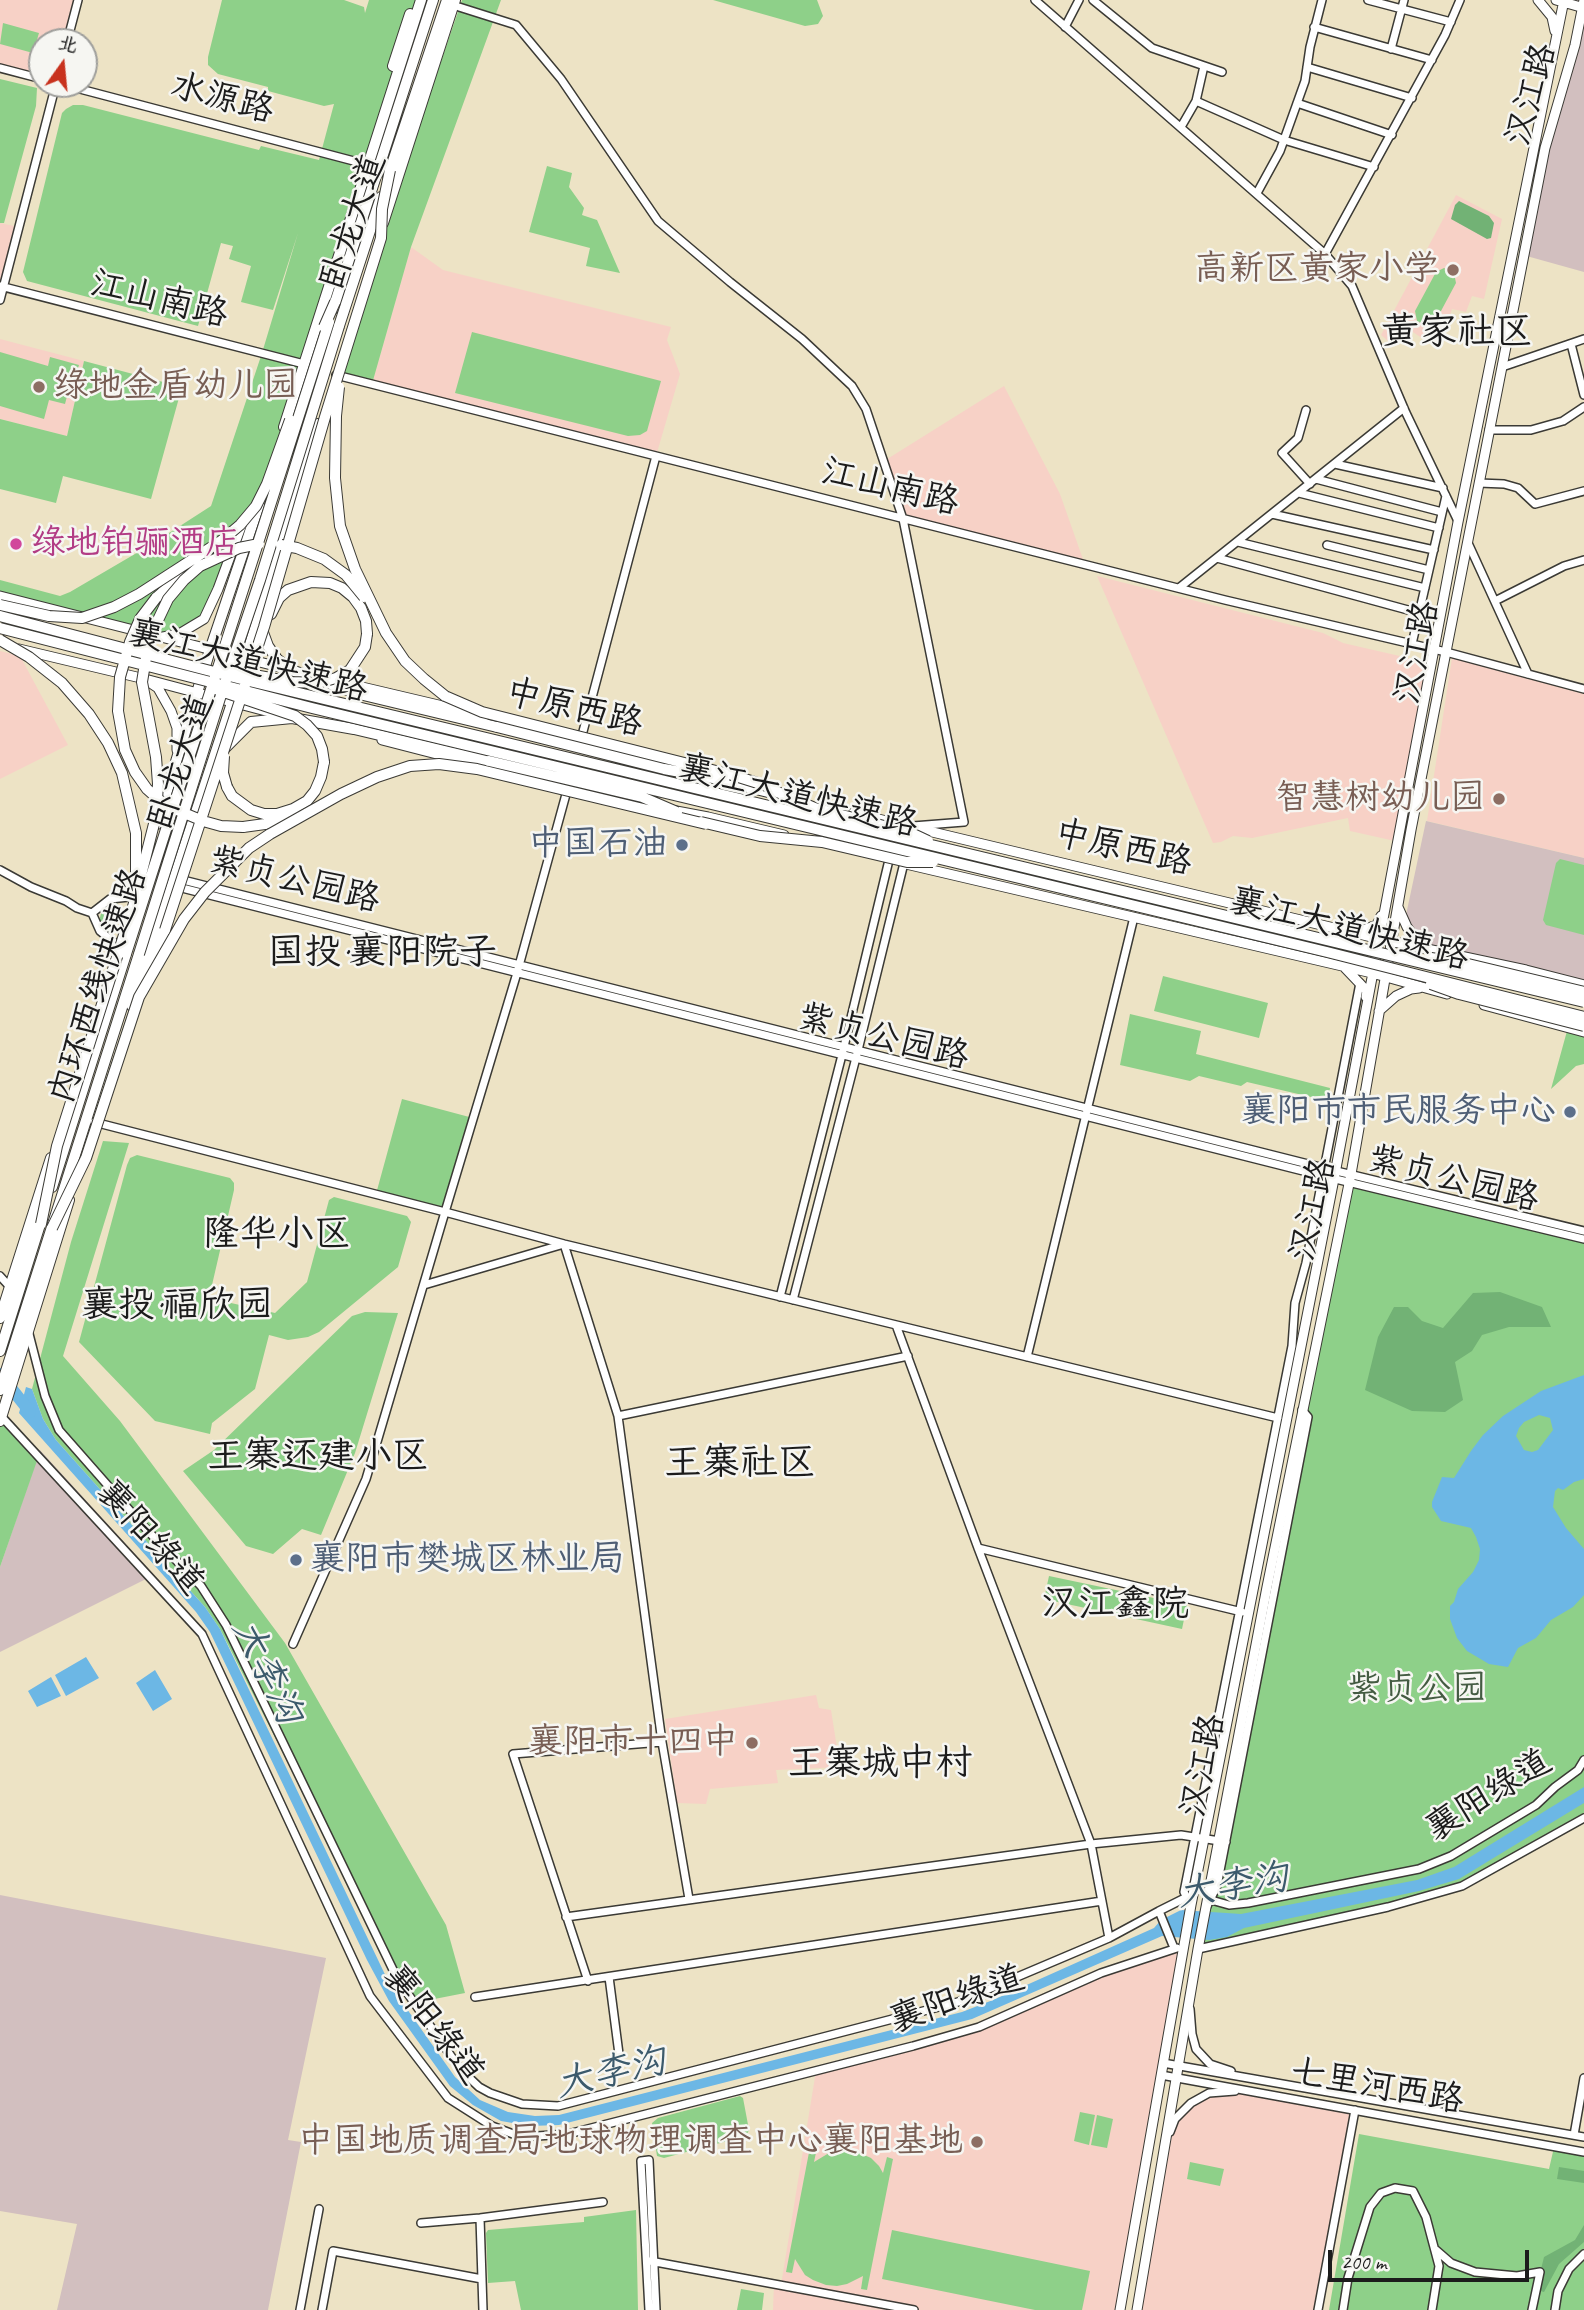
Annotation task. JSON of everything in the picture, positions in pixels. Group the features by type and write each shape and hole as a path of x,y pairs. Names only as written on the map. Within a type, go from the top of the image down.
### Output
{"highway":[{"path":"373,151 400,43 415,0"},
{"name":"卧龙大道","path":"1,1314 210,650 421,0"},
{"name":"内环西线快速路","path":"0,1351 433,0"},
{"name":"内环西线快速路","path":"0,1390 390,170 447,0"},
{"name":"卧龙大道","path":"1,1419 177,864 232,703 334,374 425,94 458,2"},
{"path":"52,1228 86,1158 165,929 264,627 281,562 381,239 382,209 390,170"},
{"path":"335,302 313,351 284,438 256,506 240,525 156,598 140,619 130,642 120,677 118,711 125,750 146,789 165,805 187,816 221,825 243,827 288,819 410,766 439,764 477,769 760,836 822,842 907,862 947,862"},
{"path":"342,363 336,416 335,478 340,526 355,569 381,624"},
{"path":"0,605 49,616 82,618 114,607 139,594 221,541"},
{"path":"41,1224 57,1146 156,816 156,757 142,682 149,639 168,599 184,580 200,566 239,548 263,544 297,548 324,559 346,575 360,592 405,661 445,696 463,704 510,720 733,775 764,785 815,808 911,833 944,849"},
{"path":"137,657 292,682 318,683 336,678 350,670 365,647 367,634 366,621 353,597 342,588 320,582 299,585 279,598 264,627"},
{"path":"266,589 261,629 277,659 291,670 359,694 664,769 780,793"},
{"name":"襄江大道快速路","path":"0,616 325,711 1327,952 1584,1017"},
{"name":"襄江大道快速路","path":"0,628 245,680 1584,1002"},
{"path":"0,642 29,657 62,683 89,714 108,743 122,773 136,833 133,897"},
{"path":"137,657 287,713 307,725 317,736 324,762 316,791 307,801 277,814 251,810 232,796 227,787 223,764 227,736"},
{"path":"177,864 189,847 225,746 251,722 292,718 354,729 642,797 706,824"},
{"path":"139,998 184,919 220,875 249,848 341,794"},
{"path":"1330,940 1359,941 1584,992"},
{"path":"1327,952 1353,964 1584,1026"}],"main road":[{"path":"1538,0 1552,17 1557,38"},
{"path":"1561,1 1583,5"},
{"name":"汉江路","path":"1120,2310 1199,1838 1335,1175 1458,522 1557,38 1561,1"},
{"name":"汉江路","path":"1137,2310 1198,1949 1222,1841 1302,1410 1350,1178 1446,652 1545,148 1575,45 1583,5"},
{"path":"1575,45 1584,29"},
{"path":"158,637 179,634 204,618 218,589 240,528 264,488"},
{"name":"中原西路","path":"0,596 244,659 650,756 686,772 1353,933 1584,985"},
{"name":"中原西路","path":"0,642 649,807 708,817 1386,976 1584,1032"},
{"path":"145,679 158,688 171,711 178,738 176,762"},
{"path":"1353,933 1377,925 1386,905"},
{"path":"1398,906 1407,927 1417,940 1434,951"},
{"path":"1343,967 1367,991 1366,1007"},
{"path":"1379,1011 1396,996 1411,989 1425,988"}],"street":[{"path":"71,28 78,0"},
{"path":"1035,0 1325,254 1352,286 1404,408 1458,522"},
{"path":"1065,27 1079,0"},
{"path":"1093,0 1153,48 1222,72"},
{"path":"1257,193 1280,151 1305,81 1314,27 1322,0"},
{"path":"1368,0 1451,22"},
{"path":"1391,49 1404,0"},
{"path":"1325,254 1412,98 1460,0"},
{"path":"458,2 516,25 561,79 658,221 802,340 852,386 866,409 903,519 964,822 906,826"},
{"path":"1314,27 1432,60"},
{"path":"1181,127 1196,101 1204,66"},
{"path":"1307,67 1412,98"},
{"path":"0,68 28,75"},
{"name":"水源路","path":"98,94 369,165"},
{"path":"0,300 54,98"},
{"path":"1196,101 1284,140 1374,167"},
{"path":"1297,103 1392,135"},
{"name":"江山南路","path":"2,287 304,364"},
{"path":"1502,367 1584,339"},
{"path":"1571,344 1584,395"},
{"name":"江山南路","path":"334,374 903,519 1446,652 1584,689"},
{"path":"1489,430 1531,430 1563,421 1584,407"},
{"path":"1179,588 1404,408"},
{"path":"1306,410 1298,438 1282,453 1313,482 1442,512"},
{"path":"581,739 656,456"},
{"path":"1335,464 1444,492"},
{"path":"1479,483 1504,484 1518,488 1535,504 1584,492"},
{"path":"1412,644 1439,528 1444,492"},
{"path":"1299,493 1439,528"},
{"path":"1272,514 1434,550"},
{"path":"1238,542 1425,588"},
{"path":"1468,542 1528,674"},
{"path":"1327,545 1429,570"},
{"path":"1217,558 1419,613"},
{"path":"1495,601 1564,566 1584,560"},
{"path":"293,1644 366,1479 517,973 569,787"},
{"path":"780,1297 889,860"},
{"path":"793,1300 904,863"},
{"path":"0,870 31,887 92,913 100,931 115,943"},
{"name":"紫贞公园路","path":"172,881 519,964 844,1046 857,1054 1335,1175 1584,1231"},
{"name":"紫贞公园路","path":"172,881 517,973 842,1055 857,1054"},
{"path":"92,913 104,902 133,897"},
{"path":"1027,1357 1134,917"},
{"path":"978,1548 1244,1612 1292,1346 1294,1303 1306,1263 1360,983"},
{"path":"94,1122 565,1244 1278,1418"},
{"name":"紫贞公园路","path":"1350,1178 1584,1239"},
{"path":"424,1284 565,1244"},
{"path":"565,1244 618,1416 662,1742 689,1899"},
{"path":"0,1276 10,1287"},
{"path":"896,1325 1091,1844 1109,1938"},
{"path":"28,1330 45,1396 59,1430 147,1530 201,1586 226,1625 397,1978 460,2069 479,2087 490,2093 522,2104 558,2106 958,2001 1109,1938 1189,1901"},
{"path":"618,1416 908,1356"},
{"name":"襄阳绿道","path":"1,1419 202,1634 370,1996 448,2098 492,2126 513,2134 568,2134 889,2052 979,2027 1101,1973 1179,1948"},
{"path":"588,1981 513,1754 662,1742"},
{"name":"襄阳绿道","path":"1209,1904 1248,1903 1419,1869 1451,1856 1536,1804 1578,1770 1584,1760"},
{"name":"襄阳绿道","path":"1198,1949 1388,1907 1462,1886 1584,1818"},
{"path":"566,1917 1091,1844 1181,1835 1222,1841"},
{"path":"475,1997 1102,1901"},
{"path":"1160,1914 1170,1940 1179,1948"},
{"path":"609,1978 619,2054"},
{"path":"1189,2000 1196,2049 1210,2064 1248,2078"},
{"name":"七里河西路","path":"1163,2063 1584,2137"},
{"name":"七里河西路","path":"1161,2075 1584,2152"},
{"path":"1574,2135 1584,2078"},
{"path":"1165,2146 1175,2119 1191,2103 1209,2094 1244,2090"},
{"path":"1318,2310 1355,2110"},
{"path":"649,2310 650,2261 649,2160 641,2161 650,2261 656,2310"},
{"path":"1343,2310 1348,2278 1370,2207 1381,2193 1395,2188 1413,2191 1426,2217 1439,2266 1432,2310"},
{"path":"421,2223 603,2202"},
{"path":"300,2310 319,2209"},
{"path":"480,2218 483,2310"},
{"path":"1434,2249 1451,2263 1475,2272 1507,2276 1540,2272 1532,2310"},
{"path":"322,2310 333,2251 482,2279"},
{"path":"1555,2310 1558,2291 1569,2269 1584,2254"},
{"path":"650,2261 914,2310"}],"shaded area":[{"path":"0,0 78,0 71,28 28,28 28,75 0,68"},
{"path":"1556,0 1584,0 1584,272 1523,255 1582,8"},
{"name":"高新区黄家小学","path":"1456,195 1502,219 1484,299 1472,296 1466,312 1452,309 1438,349 1404,326 1394,346 1381,335"},
{"path":"0,223 19,227 0,286"},
{"path":"411,247 443,270 671,327 667,340 680,374 656,456 372,384"},
{"name":"绿地金盾幼儿园","path":"0,339 84,361 67,436 0,419"},
{"path":"1004,386 1060,494 1085,565 903,519 884,461"},
{"path":"1097,576 1323,633 1343,643 1417,660 1423,664 1425,674 1395,841 1350,831 1348,818 1252,838 1233,836 1213,843"},
{"path":"0,651 20,656 68,745 0,779"},
{"path":"1452,658 1584,694 1584,858 1427,821"},
{"path":"1426,821 1584,858 1584,982 1437,948 1418,935 1406,915"},
{"path":"40,1450 154,1575 0,1652 0,1567"},
{"name":"襄阳市十四中","path":"816,1695 819,1708 831,1710 840,1767 776,1770 778,1783 710,1789 706,1804 677,1803 665,1719"},
{"path":"0,1895 326,1958 288,2140 301,2142 268,2310 57,2310 77,2224 0,2211"},
{"name":"中国地质调查局地球物理调查中心襄阳基地","path":"1183,1948 1120,2310 773,2310 774,2284 781,2285 816,2071 979,2027 1101,1973"},
{"path":"1244,2090 1355,2110 1318,2310 1137,2310 1165,2145 1175,2119 1209,2094"}],"green space":[{"path":"222,0 344,0 364,7 365,13 369,0 421,0 264,488 240,528 204,619 187,630 158,637 0,596 0,580 60,596 152,544 211,506 262,353 298,233 273,310 241,302 251,266 229,259 233,246 221,243 198,326 27,281 23,272 62,113 73,105 83,105 259,150 261,146 319,160 334,104 324,106 268,91 268,87 218,74 208,65"},
{"path":"462,0 501,0 411,247 372,384 334,374"},
{"path":"713,0 817,0 823,16 818,24 805,26"},
{"path":"3,23 28,30 28,52 0,44"},
{"path":"0,79 28,86 28,98 36,98 4,223 0,223"},
{"path":"547,166 572,173 569,187 584,208 582,215 597,220 620,273 586,266 590,248 529,232"},
{"path":"1459,201 1489,216 1494,223 1491,238 1487,239 1451,219"},
{"path":"1444,268 1454,273 1456,283 1434,324 1426,326 1417,321 1415,311 1436,272"},
{"path":"472,332 661,381 647,431 628,436 455,393"},
{"path":"0,352 48,366 50,357 79,365 75,377 72,377 65,404 49,400 44,419 0,406"},
{"path":"84,361 182,387 151,499 63,476 56,503 0,489 0,419 67,436"},
{"path":"1560,859 1584,865 1584,935 1546,925 1543,920 1556,863"},
{"path":"116,900 119,908 112,932 106,933 98,925 104,902"},
{"path":"1163,976 1268,1003 1259,1038 1154,1011"},
{"path":"1130,1014 1201,1031 1196,1054 1330,1088 1328,1101 1247,1082 1241,1086 1199,1076 1190,1081 1120,1065"},
{"path":"1567,1031 1584,1036 1584,1064 1576,1066 1551,1089"},
{"path":"402,1099 473,1118 445,1212 376,1194"},
{"path":"103,1141 129,1143 63,1356 120,1421 285,1643 446,1925 465,1993 414,2003 397,1978 220,1629 205,1607 56,1440 43,1419 32,1389 71,1242"},
{"path":"137,1155 230,1178 234,1183 209,1298 275,1313 307,1282 329,1200 334,1197 407,1216 411,1222 398,1267 319,1332 288,1340 269,1335 255,1389 212,1423 210,1434 155,1421 79,1342 127,1165 130,1158"},
{"name":"紫贞公园","path":"1349,1182 1584,1242 1584,1818 1462,1886 1198,1949"},
{"path":"1500,1292 1542,1307 1551,1327 1509,1327 1482,1335 1472,1351 1455,1362 1463,1400 1445,1412 1412,1411 1365,1390 1378,1337 1394,1307 1408,1307 1422,1321 1443,1328 1473,1293"},
{"path":"365,1312 398,1313 355,1453 321,1535 302,1529 273,1554 246,1546 183,1471 214,1450 352,1316"},
{"path":"0,1421 39,1455 0,1567"},
{"path":"1049,1576 1187,1605 1182,1629 1044,1599"},
{"path":"740,2096 743,2098 749,2130 746,2136 664,2158 657,2156 652,2123 658,2118"},
{"path":"1080,2112 1095,2115 1089,2145 1074,2141"},
{"path":"1097,2115 1113,2119 1107,2148 1091,2145"},
{"path":"1359,2134 1549,2169 1555,2143 1584,2148 1584,2310 1329,2310"},
{"path":"811,2142 818,2143 814,2162 834,2150 853,2150 871,2158 883,2173 887,2157 893,2159 867,2290 861,2289 863,2276 837,2286 813,2280 805,2275 795,2259 792,2273 786,2272"},
{"path":"1190,2162 1224,2169 1220,2186 1187,2179"},
{"path":"1559,2167 1584,2171 1584,2183 1557,2179"},
{"path":"636,2210 638,2310 521,2310 515,2281 488,2283 488,2230 584,2222 584,2217"},
{"path":"1584,2225 1584,2242 1559,2264 1544,2292 1536,2290 1544,2257 1575,2240"},
{"path":"892,2230 1090,2271 1082,2310 1035,2310 882,2279"},
{"path":"741,2289 764,2293 762,2310 737,2310"}],"water":[{"path":"1584,1375 1584,1479 1563,1490 1558,1488 1555,1491 1553,1507 1584,1549 1584,1595 1573,1607 1551,1620 1536,1638 1518,1648 1508,1667 1489,1664 1467,1651 1457,1638 1450,1619 1450,1606 1458,1589 1473,1572 1479,1560 1480,1549 1471,1528 1441,1521 1432,1507 1432,1502 1442,1477 1454,1478 1483,1435 1503,1416 1541,1391","holes":["1539,1415 1550,1418 1553,1430 1538,1450 1524,1450 1516,1436 1519,1428 1524,1422"]},
{"path":"26,1387 32,1389 43,1419 56,1440 205,1607 220,1629 390,1985 455,2077 480,2100 508,2112 535,2116 559,2115 962,2012 1154,1928 1161,1920 1181,1910 1241,1914 1417,1880 1454,1867 1584,1787 1584,1803 1459,1879 1419,1891 1244,1928 1227,1937 1209,1940 1162,1936 972,2019 559,2125 530,2126 501,2121 473,2105 450,2086 389,2001 210,1632 196,1612 19,1413"},
{"path":"86,1657 99,1678 66,1696 55,1675"},
{"path":"155,1670 172,1699 153,1711 136,1683"},
{"path":"51,1677 61,1696 37,1707 28,1691"}],"waterway":[{"name":"大李沟","path":"0,1374 30,1412"}],"place":[{"name":"高新区黄家小学","path":"1453,270"},
{"name":"绿地金盾幼儿园","path":"39,387"},
{"name":"绿地铂骊酒店","path":"16,544"},
{"name":"智慧树幼儿园","path":"1499,799"},
{"name":"中国石油","path":"682,845"},
{"name":"襄阳市市民服务中心","path":"1570,1112"},
{"name":"襄阳市樊城区林业局","path":"296,1560"},
{"name":"襄阳市十四中","path":"752,1743"},
{"name":"中国地质调查局地球物理调查中心襄阳基地","path":"977,2142"}],"district":[{"name":"黄家社区","path":"1457,333"},
{"name":"国投·襄阳院子","path":"382,953"},
{"name":"隆华小区","path":"277,1235"},
{"name":"襄投·福欣园","path":"177,1306"},
{"name":"王寨还建小区","path":"318,1457"},
{"name":"王寨社区","path":"740,1464"},
{"name":"汉江鑫院","path":"1115,1605"},
{"name":"王寨城中村","path":"880,1764"}]}
